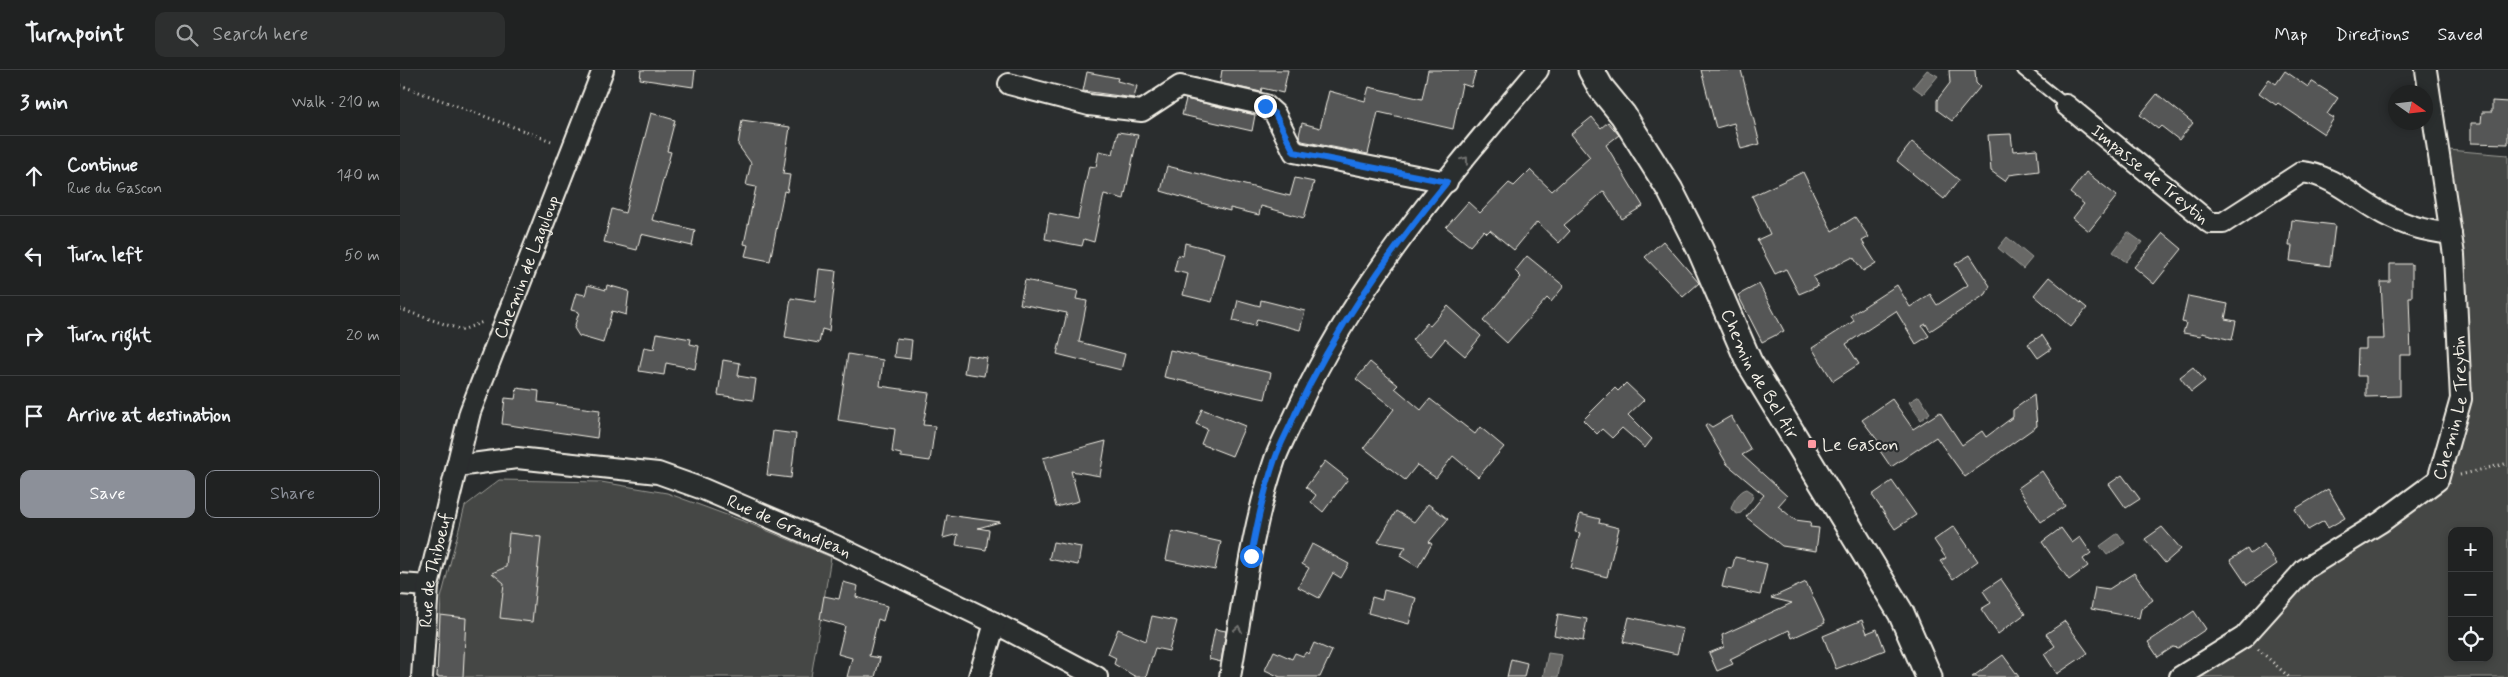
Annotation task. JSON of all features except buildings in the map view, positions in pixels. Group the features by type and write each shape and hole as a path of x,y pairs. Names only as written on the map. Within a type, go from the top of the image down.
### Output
{"street":[{"name":"Chemin de Laguloup","path":"457,466 470,412 604,70"},
{"path":"1230,677 1259,513 1275,458 1312,379 1363,291 1404,235 1538,70"},
{"name":"Chemin de Bel Air","path":"1591,70 1601,88 1623,115 1670,190 1700,249 1749,362 1901,614 1929,677"},
{"name":"Chemin Le Treytin","path":"2180,677 2244,637 2305,569 2381,522 2438,480 2461,399 2451,234 2426,70"},
{"path":"1009,84 1090,104 1142,111 1180,86 1265,106 1275,114 1294,152 1447,182"},
{"name":"Impasse de Treytin","path":"2066,105 2210,223 2223,223 2302,172 2317,173 2383,214 2420,230 2451,234"},
{"name":"Rue de Grandjean","path":"457,466 517,458 658,473 703,489 836,546 995,623 1097,677"},
{"name":"Rue de Thiboeuf","path":"422,677 428,586 457,466"},
{"path":"400,584 428,586"},
{"path":"979,677 995,623"}],"lane":[{"path":"2023,70 2066,105"}],"path":[{"path":"400,85 555,143"},
{"path":"552,152 558,134"},
{"path":"400,308 462,330 483,323 486,314"},
{"path":"2438,480 2508,462"},
{"path":"2244,637 2289,677"}],"shaded area":[{"path":"1927,70 1938,76 1923,94 1913,87"},
{"path":"2436,149 2508,155 2508,677 2180,677 2244,637 2305,569 2438,480 2461,399"},
{"path":"2128,232 2142,242 2126,262 2113,252"},
{"path":"2007,237 2032,258 2023,269 1998,248"},
{"path":"1919,396 1930,413 1921,420 1909,402"},
{"path":"499,480 601,482 667,493 751,524 831,557 811,677 437,677 441,598 465,506"},
{"path":"1747,489 1753,493 1752,499 1741,513 1737,514 1731,509 1732,506 1739,494"},
{"path":"2118,533 2125,543 2107,555 2100,546"},
{"path":"1548,653 1562,655 1558,677 1543,677"}],"place":[{"name":"Le Gascon","path":"1812,444"}],"route":[{"path":"1251,556 1259,513 1275,458 1312,379 1363,291 1404,235 1447,182 1390,170 1354,166 1294,152 1275,114 1265,106"}]}
